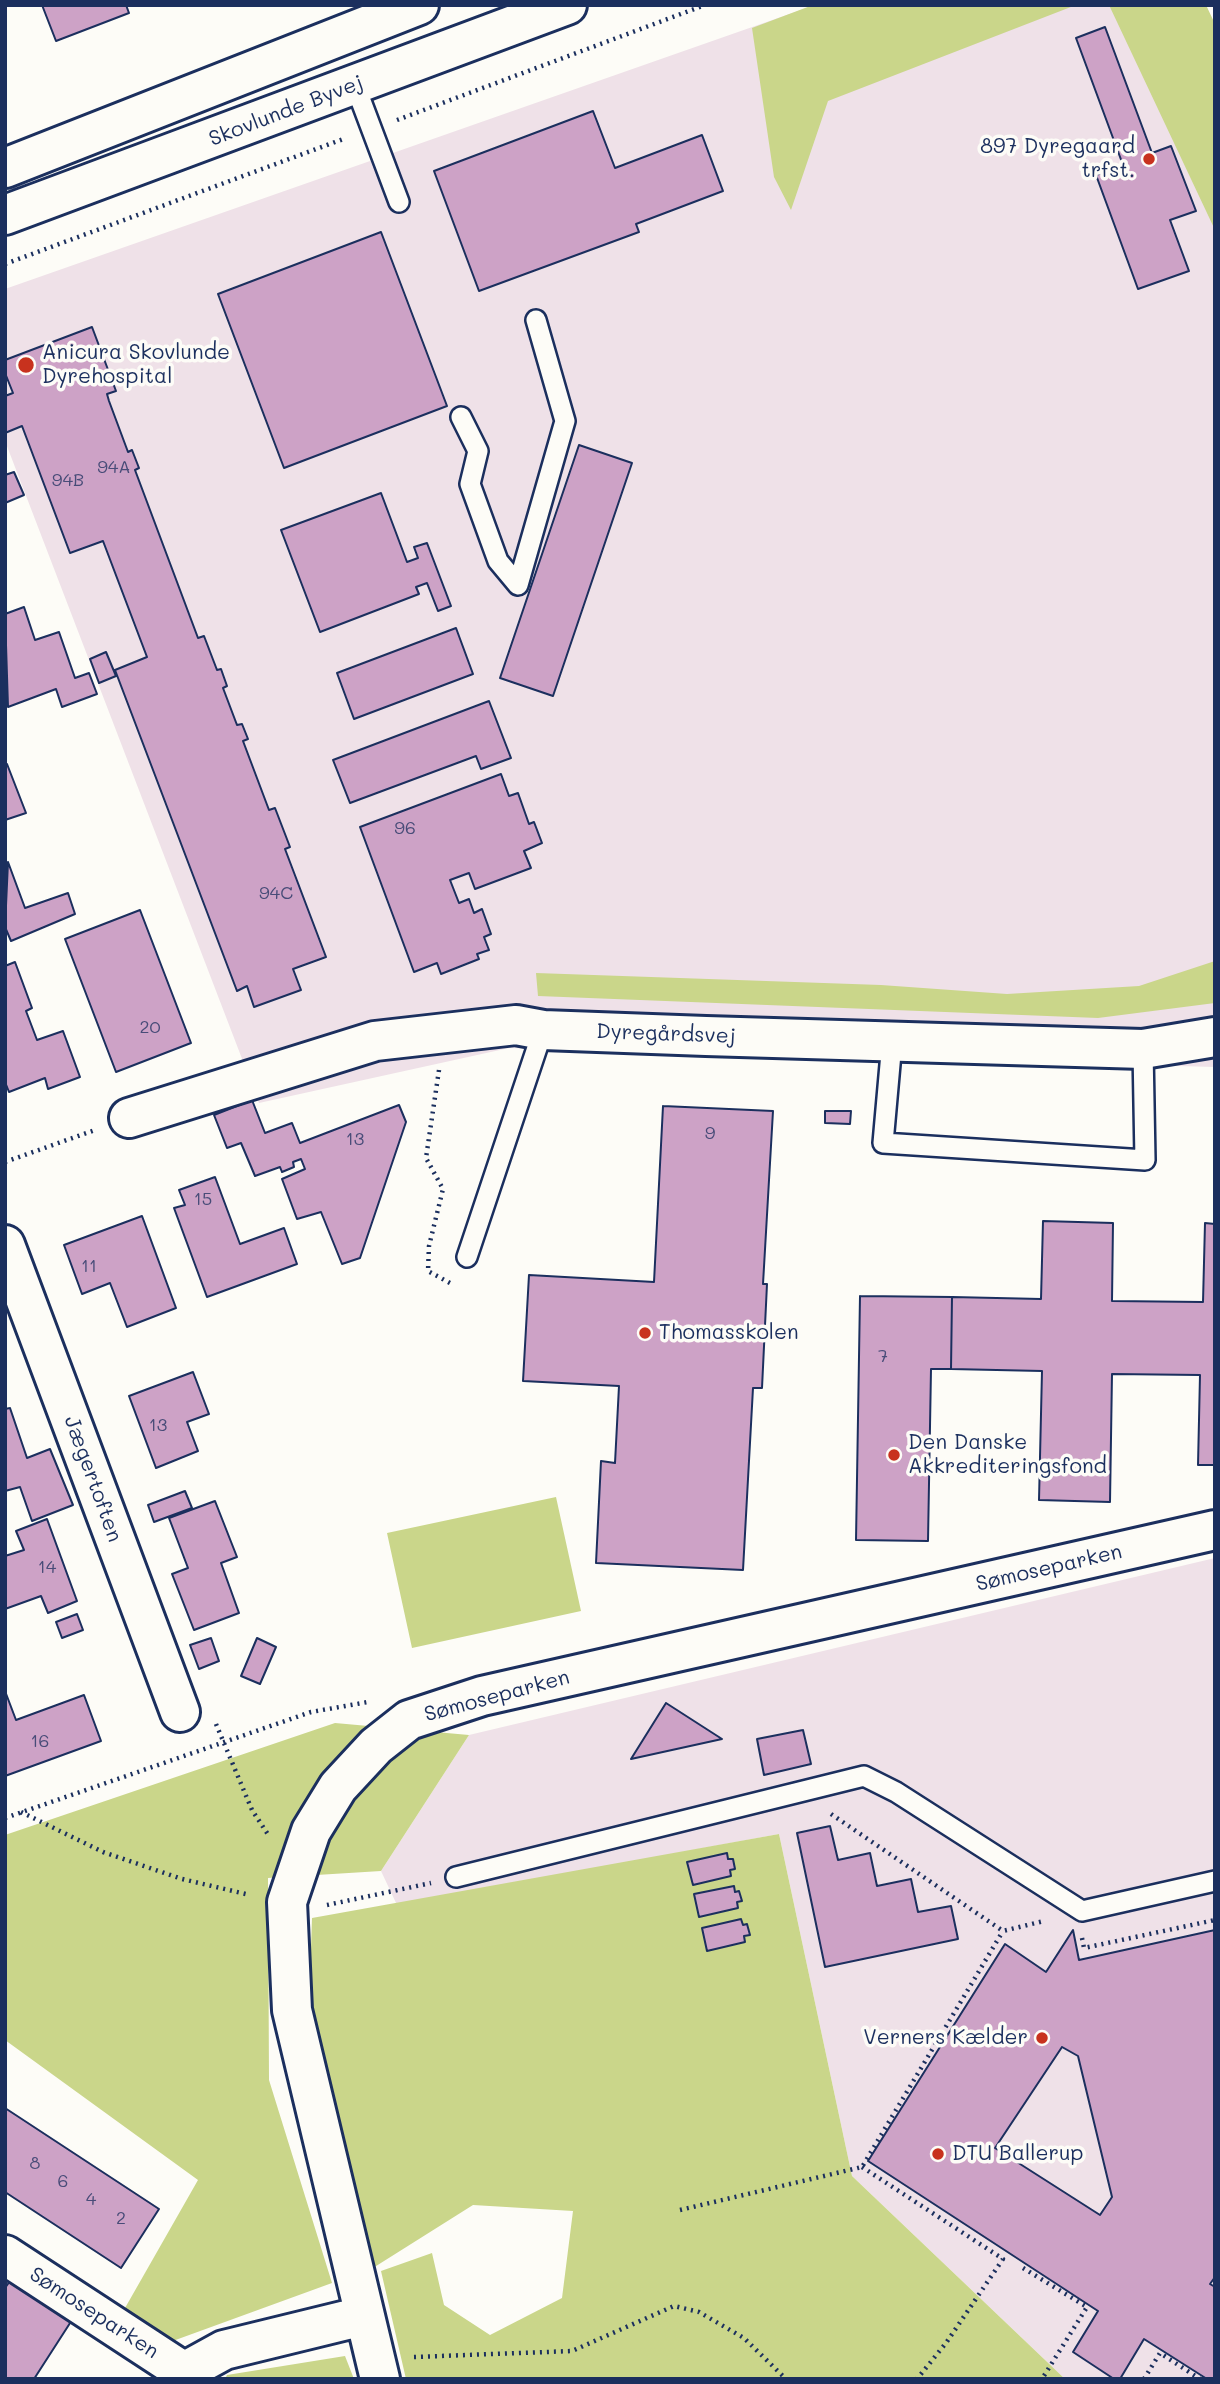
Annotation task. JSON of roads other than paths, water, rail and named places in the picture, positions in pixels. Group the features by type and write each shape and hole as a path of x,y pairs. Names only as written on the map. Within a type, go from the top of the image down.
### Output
{"street":[{"path":"5,168 419,5"},
{"name":"Skovlunde Byvej","path":"5,215 567,5"},
{"name":"Dyregårdsvej","path":"129,1118 374,1041 516,1025 543,1030 1143,1049 1215,1037"},
{"name":"Jægertoften","path":"5,1245 180,1712"},
{"name":"Sømoseparken","path":"377,2369 292,2010 287,1902 311,1831 338,1787 376,1746 410,1720 482,1696 1215,1530"},
{"name":"Sømoseparken","path":"5,2255 181,2375 224,2350 363,2316"}],"lane":[{"path":"355,85 399,202"},
{"path":"461,417 478,451 470,484 498,561 518,585 565,421 536,320"},
{"path":"467,1257 543,1030"},
{"path":"892,1042 883,1143 1145,1160 1143,1049"},
{"path":"456,1877 864,1776 896,1792 1079,1912 1215,1881"}],"place":[{"name":"897 Dyregaard trfst.","path":"1149,159"},
{"name":"Anicura Skovlunde Dyrehospital","path":"26,365"},
{"name":"Thomasskolen","path":"645,1333"},
{"name":"Den Danske Akkrediteringsfond","path":"894,1455"},
{"name":"Verners Kælder","path":"1042,2038"},
{"name":"DTU Ballerup","path":"938,2154"}]}
